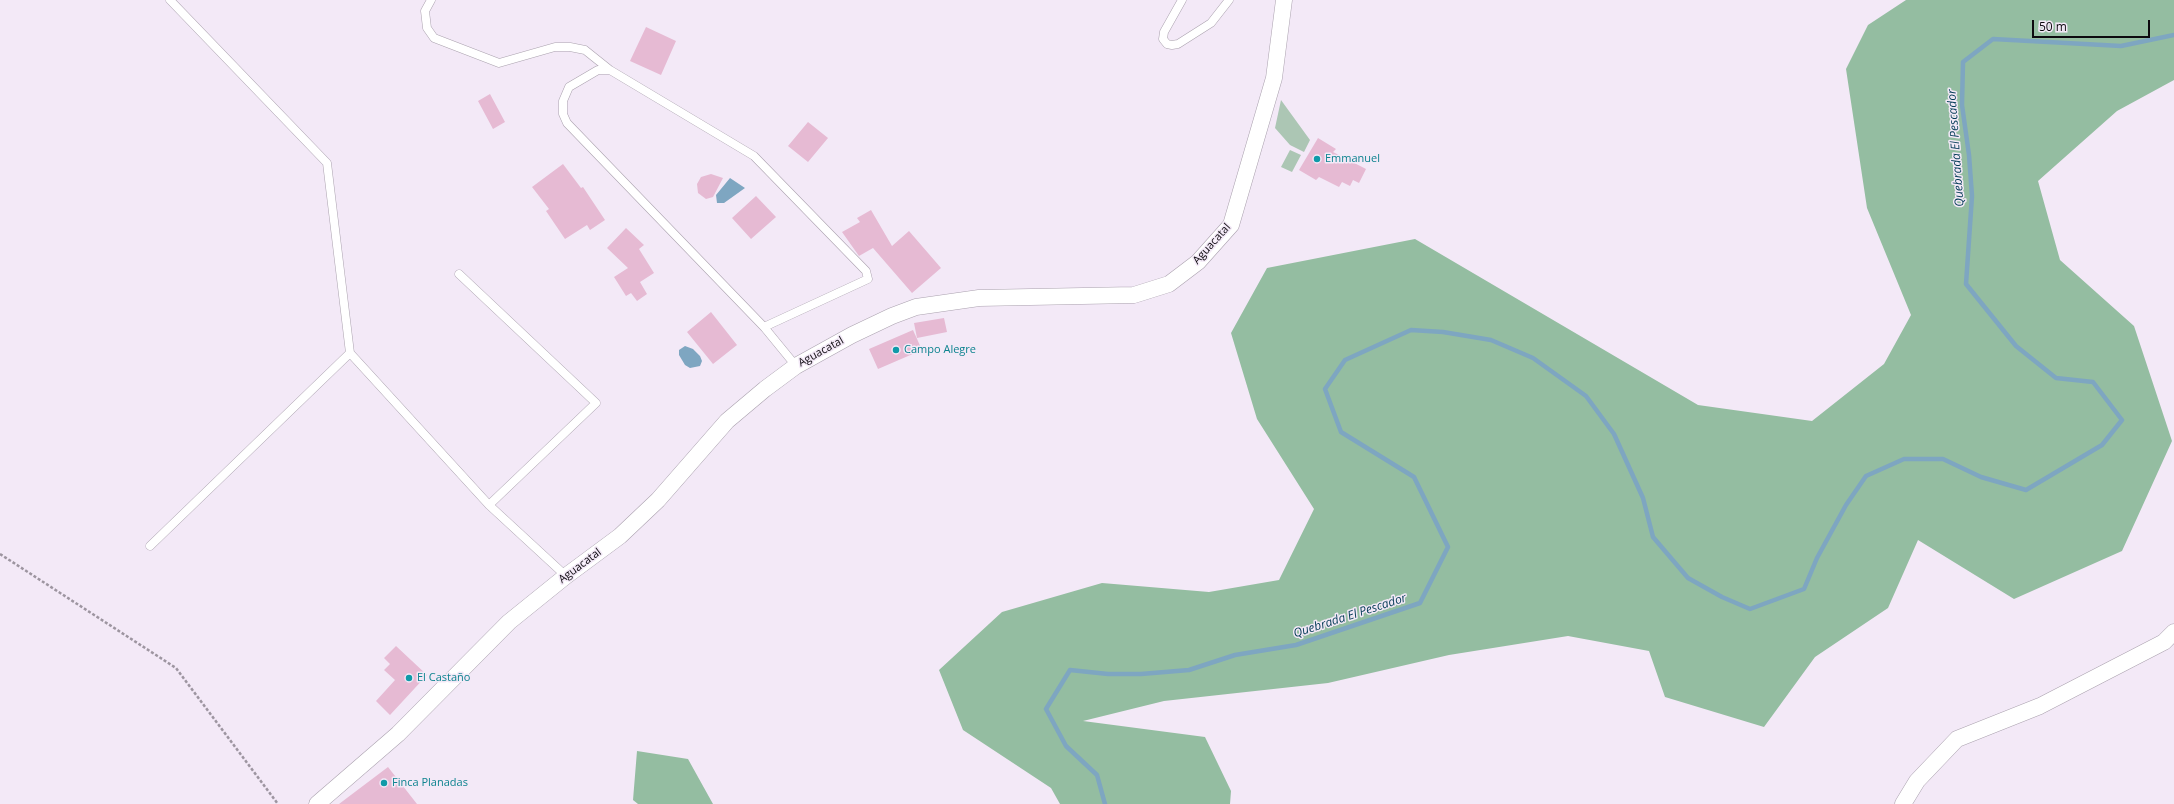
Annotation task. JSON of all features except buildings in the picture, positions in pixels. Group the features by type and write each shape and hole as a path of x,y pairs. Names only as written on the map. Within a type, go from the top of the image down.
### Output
{"street":[{"name":"Aguacatal","path":"317,804 398,734 509,622 566,576 620,536 658,500 727,421 765,388 796,366 858,332 892,316 916,307 979,298 1134,295 1169,284 1198,262 1231,225 1274,78 1284,0"},
{"path":"1903,804 1917,781 1957,739 2040,706 2164,642 2174,632"}],"lane":[{"path":"170,0 326,163 350,354 489,505 566,576"},
{"path":"431,0 425,11 427,28 434,38 499,63 555,47 570,47 585,50 610,70 754,156 866,271 868,279 764,327"},
{"path":"1182,0 1164,32 1163,39 1167,44 1178,44 1211,23 1229,0"},
{"path":"610,70 598,70 568,88 563,101 563,114 568,123 764,327 796,366"},
{"path":"459,274 596,403 489,505"},
{"path":"150,546 350,354"}],"path":[{"path":"0,554 176,668 278,804"}],"green space":[{"path":"1906,0 2174,0 2174,80 2117,111 2038,181 2060,260 2134,326 2172,441 2122,551 2014,599 1918,540 1888,608 1815,657 1764,727 1665,697 1649,651 1568,636 1449,655 1328,683 1164,701 1083,721 1205,737 1231,791 1230,804 1060,804 1051,788 963,730 939,670 1002,612 1102,583 1209,592 1279,580 1314,509 1257,419 1231,333 1267,268 1415,239 1698,405 1812,421 1884,364 1911,315 1867,208 1846,69 1868,25"},
{"path":"1281,100 1310,140 1304,152 1290,145 1275,128"},
{"path":"1290,150 1301,155 1292,172 1281,167"},
{"path":"637,751 688,759 713,804 638,804 633,800"}],"water":[{"path":"730,178 745,188 724,203 717,203 716,195"},
{"path":"685,346 693,349 700,356 702,361 700,366 690,368 685,365 679,355 679,350"}],"waterway":[{"name":"Quebrada El Pescador","path":"1105,804 1097,775 1066,746 1046,709 1070,670 1108,674 1141,674 1189,670 1235,655 1296,645 1420,603 1448,547 1414,477 1341,432 1325,389 1345,360 1411,330 1443,332 1491,340 1533,358 1586,396 1614,434 1643,498 1653,537 1688,578 1722,597 1750,609 1804,589 1817,558 1846,505 1866,476 1904,459 1943,459 1981,477 2026,490 2102,445 2122,420 2093,382 2056,378 2016,346 1966,284 1972,196 1969,155 1962,105 1963,62 1993,39 2121,46 2174,35"}],"place":[{"name":"Emmanuel","path":"1317,159"},
{"name":"Campo Alegre","path":"896,350"},
{"name":"El Castaño","path":"409,678"},
{"name":"Finca Planadas","path":"384,783"}]}
